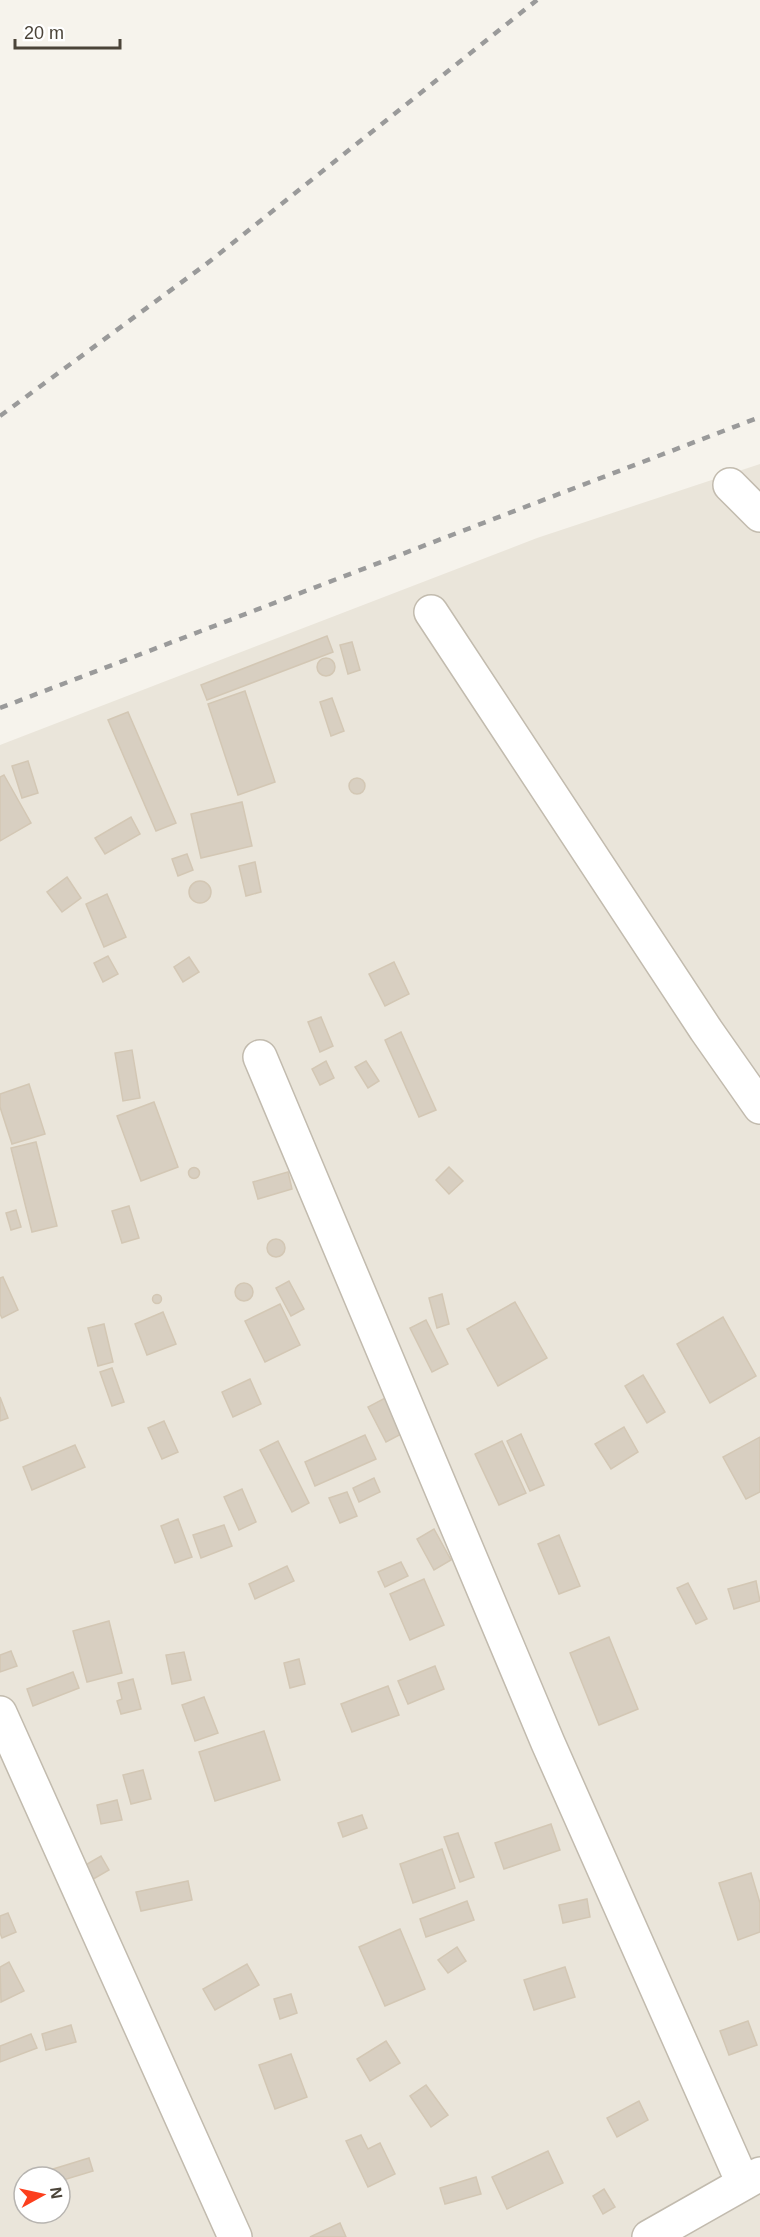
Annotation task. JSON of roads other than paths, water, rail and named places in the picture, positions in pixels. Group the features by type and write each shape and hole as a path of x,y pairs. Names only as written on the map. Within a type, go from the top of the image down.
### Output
{"street":[{"path":"730,485 760,515"},
{"path":"431,612 706,1030 760,1107"},
{"path":"260,1057 548,1743 752,2178 649,2237"},
{"path":"0,1713 235,2237"}],"railway":[{"path":"0,416 205,265 537,0"},
{"path":"0,708 760,417"}]}
